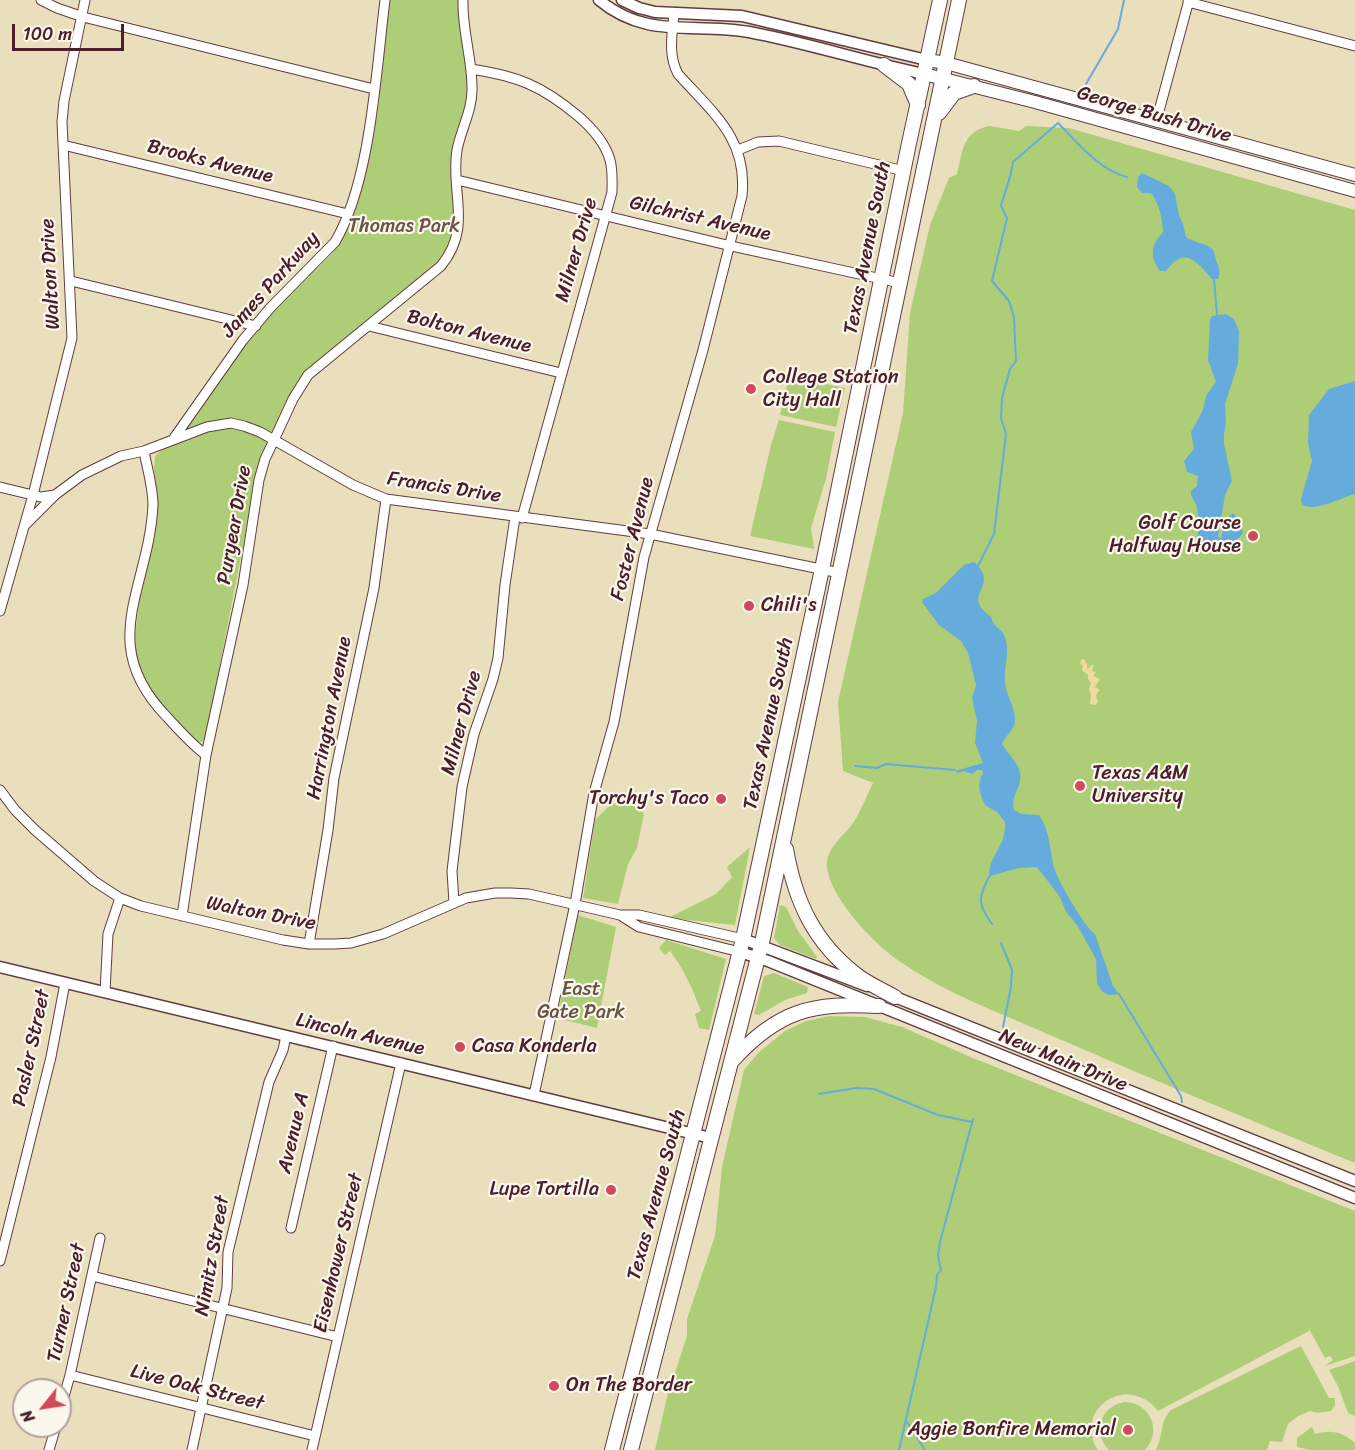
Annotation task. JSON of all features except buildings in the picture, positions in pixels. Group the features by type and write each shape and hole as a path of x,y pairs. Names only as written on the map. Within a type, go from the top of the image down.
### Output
{"main road":[{"name":"Texas Avenue South","path":"612,1450 741,945 940,0"},
{"name":"Texas Avenue South","path":"631,1450 759,951 784,842 960,0"},
{"name":"George Bush Drive","path":"926,67 946,63 1355,175"},
{"path":"884,65 909,84 918,105"},
{"name":"George Bush Drive","path":"926,67 943,77 974,86 1355,191"},
{"path":"935,120 954,93 974,86"},
{"path":"1089,117 1103,114 1151,126 1156,122"},
{"path":"1277,170 1279,165 1284,163 1355,182"},
{"path":"788,729 807,734"},
{"path":"784,842 795,892 814,930 829,949 851,970 894,997"},
{"path":"731,1062 755,1037 778,1021 795,1014 834,1005 879,1006"},
{"path":"638,1345 657,1350"}],"street":[{"path":"41,0 83,17 374,89"},
{"name":"Walton Drive","path":"0,611 33,495 72,338 62,122 64,101 85,0"},
{"name":"James Parkway","path":"174,438 243,340 334,242 348,214 363,160 385,0"},
{"name":"Puryear Drive","path":"183,916 207,755 243,585 259,480 265,459 293,399 308,375 424,281 451,254 457,237 458,180 455,167 457,149 472,89 463,25 463,0"},
{"path":"599,0 609,8 642,23 672,28 748,32 884,65 926,67"},
{"path":"622,0 639,8 674,14 742,16 926,67"},
{"path":"1156,122 1188,1 1355,46"},
{"name":"Foster Avenue","path":"534,1095 575,904 594,793 614,722 638,585 650,534 731,246 742,196 744,180 738,150 731,135 678,74 671,55 674,14"},
{"name":"Milner Drive","path":"454,903 452,871 462,787 474,734 494,679 505,585 519,518 612,192 611,162 598,136 583,121 544,90 507,76 471,69"},
{"path":"738,150 758,142 779,141 904,171"},
{"name":"Brooks Avenue","path":"63,145 348,214"},
{"name":"Gilchrist Avenue","path":"458,180 731,246 900,283"},
{"path":"71,281 256,326"},
{"name":"Bolton Avenue","path":"369,326 561,373"},
{"name":"Francis Drive","path":"24,527 55,495 82,476 113,459 144,451 207,427 231,423 252,429 353,485 386,499 650,534 840,573"},
{"path":"144,451 153,503 131,617 130,654 142,687 153,704 193,746 207,755"},
{"path":"0,487 33,495 55,495"},
{"name":"Harrington Avenue","path":"309,944 328,830 334,778 374,588 386,499"},
{"name":"Walton Drive","path":"0,790 15,810 35,830 94,881 120,898 141,906 283,940 309,944 351,943 479,895 511,893 529,894 620,915 639,915 741,945"},
{"path":"105,992 108,934 120,898"},
{"name":"Walton Drive","path":"620,915 639,927 741,945"},
{"path":"741,945 759,951"},
{"name":"New Main Drive","path":"759,951 894,997 1355,1181"},
{"name":"New Main Drive","path":"759,951 879,1006 1355,1198"},
{"name":"Lincoln Avenue","path":"0,967 711,1138"},
{"name":"Pasler Street","path":"0,1261 51,1057 65,983"},
{"name":"Nimitz Street","path":"192,1450 227,1288 228,1252 268,1082 283,1050 286,1036"},
{"name":"Avenue A","path":"291,1228 333,1046"},
{"name":"Eisenhower Street","path":"312,1450 401,1063"},
{"path":"1076,1086 1081,1071"},
{"path":"1252,1156 1257,1142"},
{"name":"Turner Street","path":"70,1376 100,1238"},
{"path":"92,1276 339,1337"},
{"name":"Live Oak Street","path":"70,1376 315,1436"}],"green space":[{"name":"Thomas Park","path":"389,0 459,0 469,90 454,171 455,234 448,259 308,370 257,474 206,736 202,742 197,742 147,688 141,675 134,646 157,497 155,456 186,429 259,326 332,254 351,224 368,160 380,90"},
{"path":"990,126 1019,131 1026,126 1069,128 1355,210 1355,1163 1094,1054 939,985 902,963 880,946 858,923 832,885 828,873 828,857 835,844 855,820 873,783 843,771 838,702 903,413 910,313 930,225 949,178 957,174 965,143 969,137 974,132"},
{"path":"789,376 845,388 836,427 780,415"},
{"path":"779,420 835,432 826,479 811,528 814,549 750,536"},
{"path":"612,803 637,806 644,814 637,848 628,864 618,904 583,898 595,820"},
{"path":"750,847 735,925 668,918 716,894 732,877 727,867"},
{"path":"780,905 786,907 798,931 817,957 816,959 780,945 774,938"},
{"name":"East Gate Park","path":"578,915 616,927 597,1028 557,1018"},
{"path":"666,940 726,959 709,1030 699,1028 695,1014 701,1011 680,965 670,951 665,955 659,948"},
{"path":"774,973 808,987 807,993 785,1000 759,1015 754,1014 764,976"},
{"path":"830,1016 865,1017 902,1027 973,1058 1355,1211 1355,1356 1325,1366 1333,1360 1330,1356 1325,1358 1309,1329 1158,1411 1146,1400 1132,1395 1119,1395 1107,1400 1098,1409 1092,1421 1092,1435 1098,1450 655,1450 667,1397 687,1336 687,1319 715,1236 722,1167 744,1070 758,1053 785,1031 806,1021"},
{"path":"1301,1346 1329,1398 1335,1398 1335,1405 1331,1411 1318,1413 1310,1411 1298,1416 1288,1424 1282,1442 1270,1441 1267,1450 1156,1450 1163,1424 1171,1410"},
{"path":"1355,1361 1355,1416 1348,1413 1329,1370"},
{"path":"1124,1402 1141,1407 1151,1419 1153,1434 1145,1450 1109,1450 1104,1443 1101,1436 1101,1421 1109,1409"},
{"path":"1312,1427 1315,1434 1336,1432 1346,1436 1355,1443 1355,1450 1310,1450 1297,1447 1297,1438"}],"sand":[{"path":"1082,659 1087,664 1087,669 1094,665 1092,671 1096,672 1093,676 1100,679 1095,687 1100,690 1096,695 1098,702 1095,705 1090,704 1091,683 1088,675 1082,670 1083,666 1080,663"}],"water":[{"path":"1142,173 1169,186 1175,194 1186,237 1213,250 1219,270 1218,279 1212,279 1190,258 1179,259 1166,271 1160,271 1154,260 1153,251 1156,241 1163,232 1161,217 1157,202 1151,193 1142,193 1137,187 1138,177"},
{"path":"1226,314 1234,319 1239,331 1238,364 1225,404 1224,444 1232,481 1225,495 1218,537 1221,538 1225,520 1233,513 1240,520 1243,533 1236,540 1224,546 1202,553 1196,547 1198,515 1191,493 1197,486 1198,476 1187,472 1184,461 1194,449 1191,432 1202,412 1207,394 1216,382 1208,360 1210,320 1212,316"},
{"path":"1355,381 1355,494 1322,506 1302,505 1301,499 1312,461 1308,443 1309,415 1329,389"},
{"path":"974,562 980,569 984,580 978,599 980,605 1003,633 1007,646 1005,686 1015,721 1002,744 1020,772 1014,810 1022,814 1039,815 1043,821 1057,876 1079,914 1095,934 1113,986 1119,994 1109,995 1103,992 1097,984 1096,959 1077,925 1066,912 1060,897 1037,867 1019,868 990,876 991,863 1003,838 1005,822 983,801 979,785 982,770 977,770 972,774 955,771 983,763 975,743 977,721 972,698 976,685 968,653 961,641 939,625 922,602 923,599 936,593 964,565"}],"waterway":[{"path":"1086,84 1118,29 1124,0"},
{"path":"977,568 994,534 1006,434 1001,418 1002,398 1010,369 1016,361 1014,317 1009,301 992,281 1007,218 1001,206 1013,162 1058,123 1098,162 1127,177"},
{"path":"1214,279 1217,315"},
{"path":"855,766 877,768 886,764 955,770"},
{"path":"990,875 983,889 981,900 984,911 992,924"},
{"path":"1001,943 1012,970 1003,1027"},
{"path":"1119,994 1181,1096 1182,1102"},
{"path":"819,1094 856,1088 874,1089 938,1115 972,1122"},
{"path":"899,1450 937,1275 941,1270 938,1256 940,1242 973,1119"},
{"path":"907,1422 925,1450"}],"place":[{"name":"College Station City Hall","path":"751,389"},
{"name":"Golf Course Halfway House","path":"1253,536"},
{"name":"Chili's","path":"749,606"},
{"name":"Texas A&M University","path":"1080,786"},
{"name":"Torchy's Taco","path":"721,799"},
{"name":"Casa Konderla","path":"460,1047"},
{"name":"Lupe Tortilla","path":"611,1190"},
{"name":"On The Border","path":"554,1386"},
{"name":"Aggie Bonfire Memorial","path":"1128,1430"}]}
